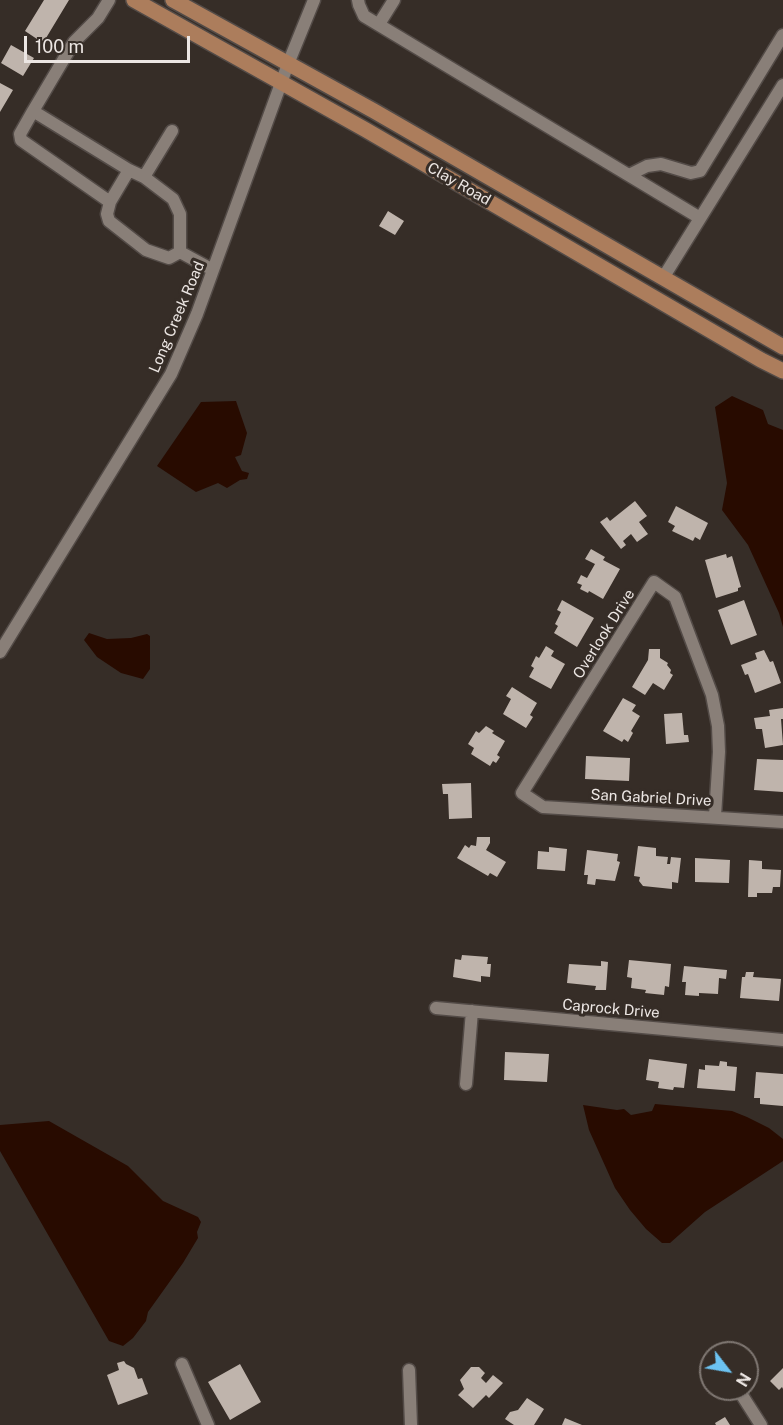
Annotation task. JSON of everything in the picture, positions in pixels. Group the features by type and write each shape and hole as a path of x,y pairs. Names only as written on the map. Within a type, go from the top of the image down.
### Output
{"main road":[{"name":"Clay Road","path":"134,0 366,130 783,371"},
{"name":"Clay Road","path":"179,2 374,111 783,347"}],"street":[{"path":"109,0 98,18 74,42 20,134 21,140 110,202"},
{"name":"Long Creek Road","path":"0,652 171,374 186,341 288,64 314,0"},
{"path":"358,0 364,16 700,218"},
{"path":"379,24 394,0"},
{"path":"629,175 647,166 662,164 691,173 700,171 778,56 783,36"},
{"path":"663,278 783,85"},
{"path":"33,111 144,177 173,199 180,214 180,252"},
{"path":"144,177 172,131"},
{"path":"129,170 110,202 107,214 109,221 147,250 169,258 180,252"},
{"path":"180,252 213,270"},
{"name":"Overlook Drive","path":"522,794 654,582 675,597 712,695 718,726 719,752 715,816"},
{"name":"San Gabriel Drive","path":"522,794 543,807 783,822"},
{"name":"Caprock Drive","path":"436,1008 783,1040"},
{"path":"466,1084 472,1011"},
{"path":"182,1364 208,1425"},
{"path":"409,1370 411,1425"},
{"path":"746,1401 761,1425"}],"shaded area":[{"path":"732,396 763,410 768,424 783,430 783,627 779,613 748,545 722,510 727,483 715,407"},
{"path":"236,401 247,433 241,455 235,457 242,471 249,473 247,479 240,480 227,488 218,483 196,492 157,466 201,402"},
{"path":"89,633 107,639 131,638 147,634 150,636 150,669 143,679 121,673 97,657 84,640"},
{"path":"655,1104 732,1111 747,1117 769,1128 783,1139 783,1161 705,1212 670,1243 662,1243 646,1229 615,1188 589,1130 583,1105 624,1109 631,1115 652,1111"},
{"path":"49,1121 128,1166 163,1201 198,1217 201,1222 197,1232 198,1238 183,1263 148,1312 146,1321 133,1338 123,1346 109,1341 0,1151 0,1125"}],"building":[{"path":"44,0 69,0 43,43 25,31"},
{"path":"11,45 34,58 23,76 1,63"},
{"path":"0,83 13,90 0,112"},
{"path":"388,211 404,221 395,235 379,226"},
{"path":"635,501 647,516 639,522 648,534 637,542 631,534 623,541 626,545 621,549 600,522 607,517 610,521"},
{"path":"676,506 708,523 700,540 695,537 693,541 672,531 675,526 668,522"},
{"path":"591,549 605,557 603,560 620,569 603,599 580,589 582,585 577,583 581,575 587,578 595,564 585,559"},
{"path":"726,554 727,558 732,556 741,587 738,591 716,598 705,560"},
{"path":"562,600 594,618 577,647 554,633 558,626 555,624 561,612 557,610"},
{"path":"744,600 757,635 731,645 718,610"},
{"path":"546,646 554,651 551,656 565,664 551,689 529,677 534,668 531,666 536,656 539,658"},
{"path":"649,649 660,649 660,658 668,663 670,673 673,675 664,690 653,683 645,695 632,687 648,660"},
{"path":"764,650 770,662 773,661 781,683 755,693 748,674 745,675 741,665 757,659 755,653"},
{"path":"512,687 537,703 530,715 533,717 526,728 503,714 511,699 506,696"},
{"path":"623,698 636,705 632,711 640,716 631,731 633,733 628,742 624,739 622,742 603,731"},
{"path":"783,708 783,719 781,719 783,745 765,748 762,729 756,729 754,718 770,716 769,710"},
{"path":"682,713 684,735 688,735 689,742 666,744 664,714"},
{"path":"486,726 505,741 497,755 500,757 490,766 471,754 474,748 468,744 476,731 479,733"},
{"path":"586,756 630,758 629,781 585,779"},
{"path":"757,759 783,760 783,792 754,790"},
{"path":"471,783 472,818 449,819 448,794 443,794 442,784"},
{"path":"477,837 490,837 486,850 506,862 497,877 490,873 488,876 457,858 465,845 469,848 471,845 476,846"},
{"path":"638,846 656,848 656,856 668,857 667,864 670,864 671,857 681,858 678,883 672,882 672,889 643,886 639,881 640,877 634,876"},
{"path":"549,847 567,849 565,871 537,869 538,851 549,852"},
{"path":"587,850 618,854 617,861 620,862 615,881 596,879 595,885 587,884 588,875 584,875"},
{"path":"695,858 730,860 729,883 695,882"},
{"path":"749,860 762,861 762,869 781,870 780,887 773,887 772,893 757,893 757,897 748,897"},
{"path":"462,955 488,957 487,964 491,964 490,977 481,976 481,982 453,977 455,959 461,960"},
{"path":"629,960 671,964 669,987 665,986 664,995 645,993 646,990 631,988 632,978 627,977"},
{"path":"601,961 608,962 606,990 595,990 596,986 567,983 569,964 601,966"},
{"path":"684,966 727,970 726,979 719,978 718,994 685,995 686,982 682,982"},
{"path":"746,972 754,972 753,977 781,979 779,1001 740,998 742,977 745,977"},
{"path":"505,1052 549,1054 547,1082 504,1080"},
{"path":"649,1059 687,1064 684,1088 674,1087 673,1090 658,1088 659,1082 646,1080"},
{"path":"720,1061 727,1062 727,1066 737,1067 735,1091 697,1088 699,1069 705,1070 705,1065 719,1066"},
{"path":"756,1072 783,1074 783,1106 760,1104 760,1098 754,1098"},
{"path":"124,1361 134,1368 138,1379 142,1378 148,1394 118,1405 107,1375 119,1370 117,1363"},
{"path":"240,1364 261,1402 230,1420 208,1382"},
{"path":"471,1367 479,1367 485,1373 481,1378 486,1383 493,1375 503,1383 489,1398 486,1395 473,1408 458,1395 464,1389 460,1380"},
{"path":"783,1368 783,1389 782,1387 779,1390 770,1381"},
{"path":"527,1398 544,1409 534,1425 514,1425 505,1419 510,1412 518,1410"},
{"path":"725,1417 730,1425 716,1425 715,1423"},
{"path":"565,1418 582,1425 562,1425"}]}
